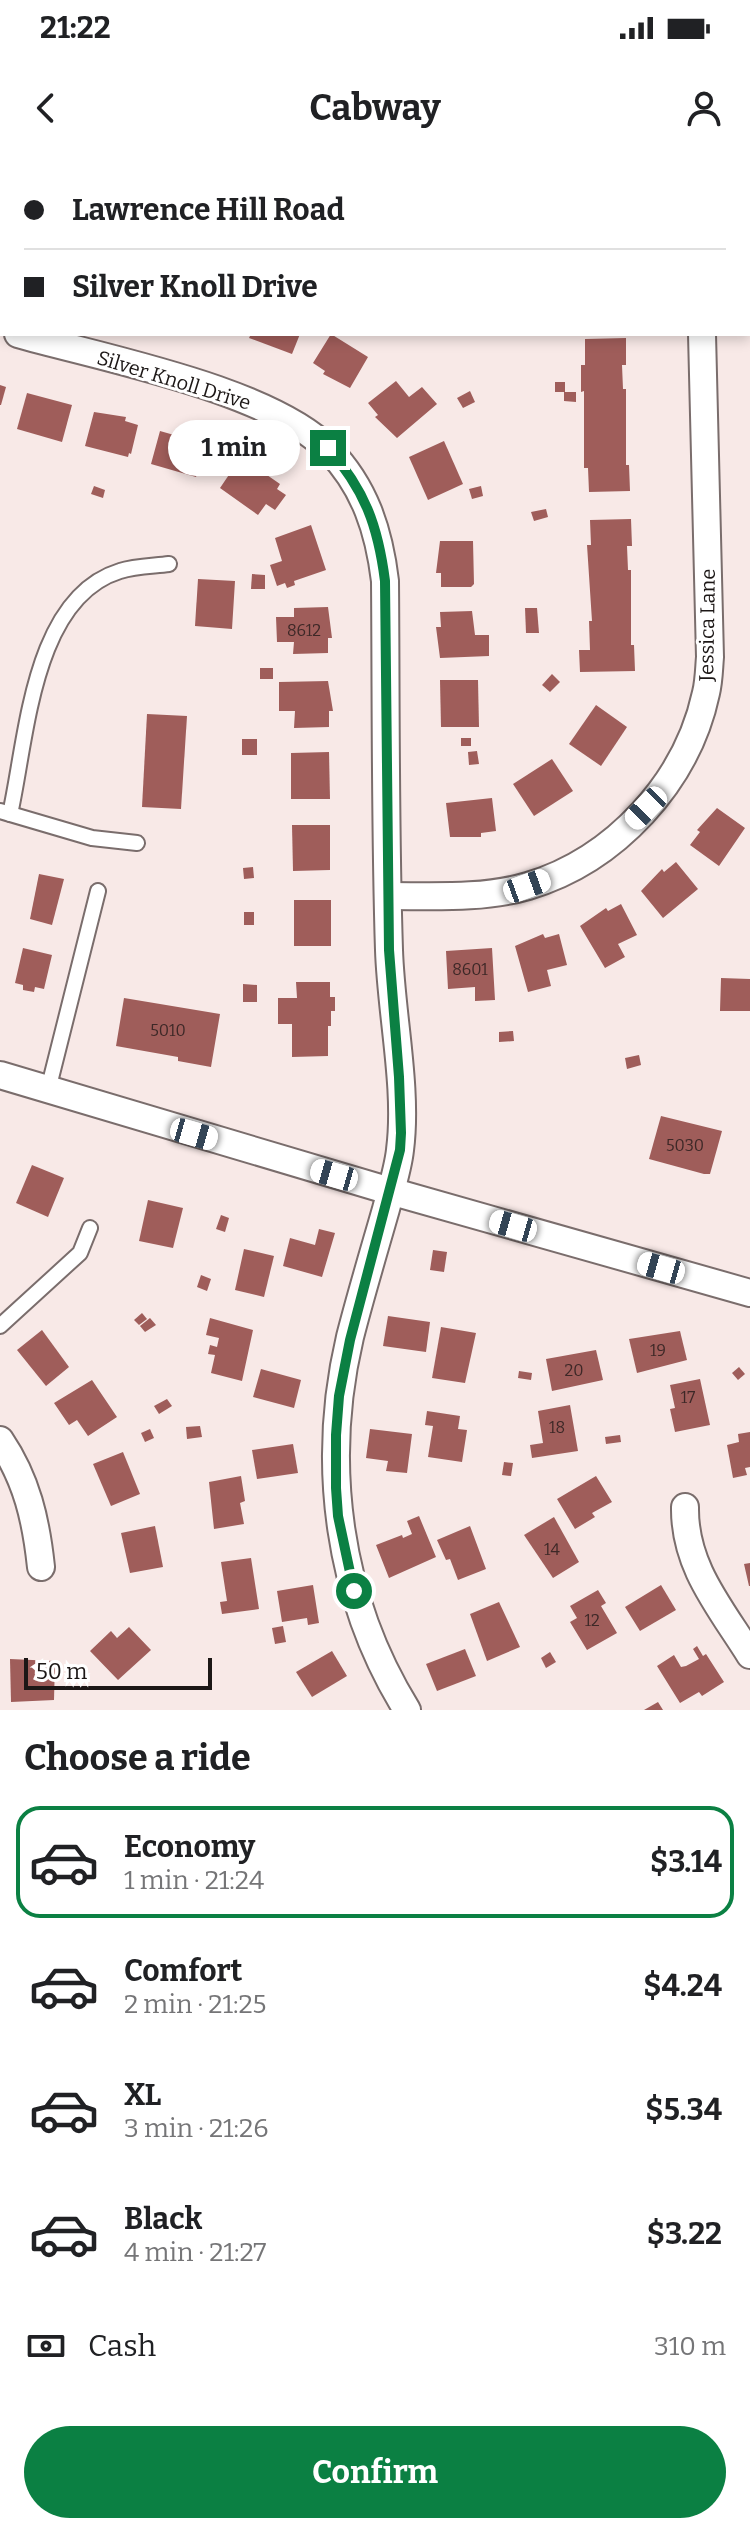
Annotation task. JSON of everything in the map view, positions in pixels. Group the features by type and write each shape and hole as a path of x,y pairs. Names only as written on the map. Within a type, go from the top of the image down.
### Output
{"street":[{"name":"Silver Knoll Drive","path":"28,336 200,385 288,419 328,448 357,486 372,515 381,547 385,581 389,950 401,1116 400,1150 350,1340 339,1396 336,1477 338,1516 354,1591 372,1646 407,1710"},
{"name":"Jessica Lane","path":"389,896 497,892 527,886 567,871 594,856 619,836 663,789 677,766 706,694 710,657 702,336"},
{"path":"0,1075 390,1191 750,1293"},
{"path":"0,1440 26,1488 36,1525 41,1567"},
{"path":"685,1507 685,1528 694,1563 750,1655"}],"lane":[{"path":"137,843 92,838 5,812 38,672 69,607 96,582 120,571 169,564"},
{"path":"48,1090 98,891"},
{"path":"0,1326 80,1253 90,1228"}],"building":[{"path":"250,336 299,336 292,354"},
{"path":"330,336 368,357 350,388 323,374 325,371 313,363"},
{"path":"626,338 626,365 622,365 623,389 626,389 626,465 629,465 630,491 589,492 588,468 584,468 584,391 581,392 585,339"},
{"path":"396,381 409,397 422,387 437,404 397,438 375,417 378,415 368,403"},
{"path":"555,382 565,382 565,392 555,392"},
{"path":"0,385 6,387 1,405 0,405"},
{"path":"470,391 475,402 463,408 457,398"},
{"path":"564,392 576,392 576,402 564,401"},
{"path":"27,393 72,405 62,442 17,429"},
{"path":"94,412 126,417 125,421 138,425 128,457 85,446"},
{"path":"160,431 174,435 175,432 206,444 196,477 151,464"},
{"path":"444,441 463,484 428,500 409,457"},
{"path":"241,457 280,484 277,489 286,495 275,510 266,504 258,515 220,488"},
{"path":"94,486 105,490 103,498 91,494"},
{"path":"481,486 483,496 472,499 469,489"},
{"path":"546,509 548,517 534,521 531,512"},
{"path":"631,519 632,546 627,546 628,570 631,570 631,645 634,645 635,671 580,672 579,650 590,650 589,621 592,621 587,545 591,545 590,520"},
{"path":"311,525 326,570 294,581 295,585 287,588 285,583 277,586 270,565 282,561 275,538"},
{"path":"440,541 473,541 474,584 471,587 441,587 441,573 436,573"},
{"path":"252,574 265,575 265,589 251,589"},
{"path":"198,579 235,581 232,629 195,626"},
{"path":"328,607 332,638 328,638 328,653 293,654 294,642 277,642 276,617 294,617 294,608"},
{"path":"525,608 537,608 539,633 526,633"},
{"path":"472,611 475,635 489,635 489,656 440,658 436,627 441,627 440,612"},
{"path":"260,668 273,668 273,679 260,679"},
{"path":"552,674 560,682 550,692 542,685"},
{"path":"440,680 478,680 479,727 441,727"},
{"path":"328,681 333,711 329,711 329,727 294,728 295,711 279,711 279,682"},
{"path":"596,705 627,727 601,766 569,744"},
{"path":"147,714 187,716 181,809 142,807"},
{"path":"461,738 471,738 471,746 461,746"},
{"path":"242,739 257,739 257,755 242,755"},
{"path":"477,751 479,764 469,765 468,752"},
{"path":"329,752 330,799 291,799 291,753"},
{"path":"552,759 573,791 534,816 513,784"},
{"path":"492,798 496,831 481,833 481,837 450,837 446,803"},
{"path":"717,808 745,828 719,866 690,845 700,832 697,830"},
{"path":"292,825 330,825 330,870 293,871"},
{"path":"676,862 698,889 663,918 641,891 662,869 664,872"},
{"path":"253,867 254,878 244,879 243,868"},
{"path":"39,874 64,879 52,925 30,919"},
{"path":"294,900 331,900 331,946 294,946"},
{"path":"621,904 637,935 618,944 625,957 605,968 580,926 606,908 608,911"},
{"path":"244,912 254,912 254,925 244,925"},
{"path":"543,934 545,938 559,934 567,965 547,970 551,986 528,992 515,946"},
{"path":"23,948 52,955 44,989 35,987 34,992 23,990 23,985 15,983"},
{"path":"492,948 495,1000 475,1001 475,987 448,989 446,951"},
{"path":"721,978 750,979 750,1011 720,1011"},
{"path":"296,982 330,982 330,997 335,997 335,1011 331,1011 331,1026 328,1026 328,1056 292,1057 292,1024 278,1024 278,998 297,998"},
{"path":"243,984 257,985 257,1002 243,1002"},
{"path":"124,998 220,1014 211,1067 178,1061 178,1057 116,1046"},
{"path":"513,1031 514,1041 499,1042 499,1032"},
{"path":"639,1055 641,1065 627,1069 625,1058"},
{"path":"661,1116 722,1131 710,1174 649,1159"},
{"path":"32,1165 64,1178 48,1217 16,1203"},
{"path":"148,1200 183,1208 173,1248 139,1241"},
{"path":"221,1215 229,1218 225,1232 216,1229"},
{"path":"319,1229 335,1233 322,1277 283,1266 290,1238 315,1245"},
{"path":"244,1249 274,1256 264,1297 235,1290"},
{"path":"433,1250 447,1252 444,1272 430,1270"},
{"path":"201,1275 211,1279 207,1291 197,1287"},
{"path":"142,1313 147,1319 139,1325 134,1320"},
{"path":"388,1316 430,1322 426,1352 383,1346"},
{"path":"150,1318 156,1325 145,1332 140,1326"},
{"path":"210,1318 253,1330 242,1381 211,1373 215,1355 208,1354 210,1345 217,1347 219,1338 206,1335"},
{"path":"441,1327 476,1333 465,1383 432,1378"},
{"path":"42,1330 69,1367 46,1386 17,1350"},
{"path":"680,1331 687,1360 637,1373 629,1339"},
{"path":"596,1350 603,1380 552,1391 546,1359"},
{"path":"739,1367 745,1374 738,1380 732,1373"},
{"path":"261,1369 301,1380 294,1408 253,1397"},
{"path":"519,1371 532,1373 531,1380 518,1378"},
{"path":"700,1379 710,1425 675,1432 670,1409 675,1408 670,1385"},
{"path":"92,1380 117,1417 88,1436 77,1420 69,1425 54,1403"},
{"path":"167,1399 172,1406 159,1414 154,1406"},
{"path":"570,1405 578,1451 532,1458 530,1445 543,1443 538,1411"},
{"path":"427,1411 460,1416 458,1429 467,1430 462,1462 428,1457 433,1426 425,1425"},
{"path":"200,1426 202,1437 187,1439 186,1427"},
{"path":"150,1429 154,1438 145,1442 141,1433"},
{"path":"370,1429 412,1434 407,1473 386,1471 388,1461 366,1458"},
{"path":"750,1432 750,1467 745,1468 747,1475 733,1478 727,1445 739,1442 738,1434"},
{"path":"620,1435 621,1442 606,1444 605,1437"},
{"path":"293,1444 298,1473 257,1479 252,1450"},
{"path":"123,1452 140,1494 111,1506 93,1464"},
{"path":"504,1462 513,1463 511,1476 502,1475"},
{"path":"241,1476 245,1501 240,1503 244,1524 214,1529 209,1482"},
{"path":"596,1476 612,1502 592,1513 595,1517 575,1529 557,1499"},
{"path":"419,1516 436,1557 389,1578 376,1545 412,1534 407,1521"},
{"path":"554,1517 579,1562 553,1578 524,1535"},
{"path":"155,1526 163,1567 130,1573 121,1533"},
{"path":"470,1526 486,1569 458,1580 450,1559 446,1560 437,1540"},
{"path":"251,1558 259,1609 222,1614 220,1602 227,1601 221,1562"},
{"path":"750,1563 750,1586 749,1586 744,1564"},
{"path":"313,1585 319,1623 308,1625 307,1618 282,1622 277,1591"},
{"path":"661,1585 676,1610 640,1631 625,1607"},
{"path":"598,1590 606,1603 601,1606 617,1633 587,1650 570,1622 577,1618 570,1606"},
{"path":"499,1602 520,1647 487,1661 470,1614"},
{"path":"283,1626 286,1642 275,1644 272,1628"},
{"path":"129,1627 151,1650 118,1680 90,1651 111,1631 117,1638"},
{"path":"697,1646 703,1656 706,1654 724,1682 702,1696 699,1692 680,1703 657,1666 674,1655 681,1667 686,1666 699,1659 693,1649"},
{"path":"465,1649 476,1676 437,1691 426,1664"},
{"path":"332,1651 347,1676 312,1697 296,1672"},
{"path":"550,1652 556,1662 546,1668 541,1658"},
{"path":"10,1659 55,1661 54,1700 11,1702"},
{"path":"658,1702 663,1710 644,1710"}],"route":[{"path":"328,448 357,486 372,515 381,547 385,581 389,950 401,1116 400,1150 350,1340 339,1396 336,1435 338,1516 354,1591"}]}
